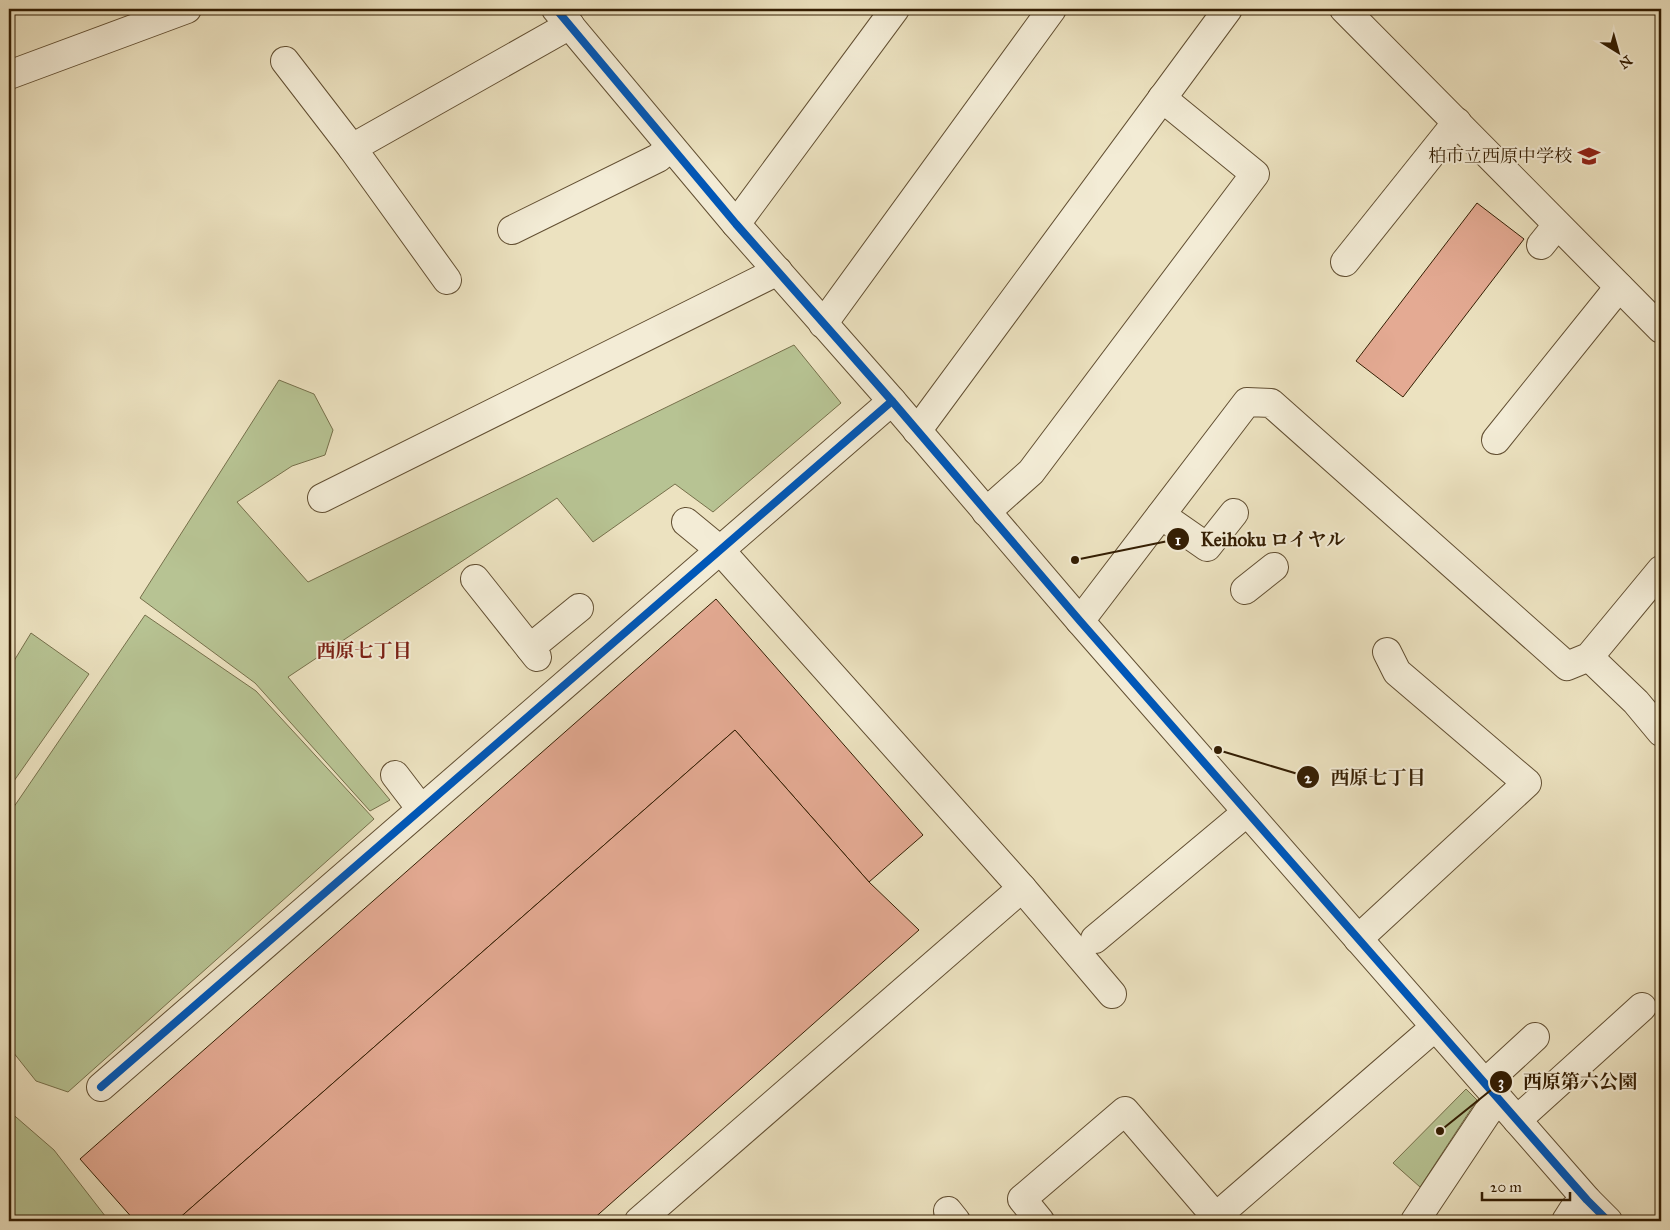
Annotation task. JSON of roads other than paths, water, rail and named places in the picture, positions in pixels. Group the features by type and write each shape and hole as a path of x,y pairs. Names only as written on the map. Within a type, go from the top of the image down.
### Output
{"street":[{"path":"9,75 187,9"},
{"path":"736,224 895,9"},
{"path":"823,324 1052,9"},
{"path":"916,431 1228,9"},
{"path":"1344,9 1456,122 1549,235 1619,287 1661,328"},
{"path":"352,148 563,17 736,224 892,401 1080,621 1587,1200 1608,1221"},
{"path":"285,60 448,280"},
{"path":"986,512 1031,472 1255,174 1162,98"},
{"path":"1345,262 1456,122"},
{"path":"512,230 658,158 672,147"},
{"path":"322,498 778,271"},
{"path":"1496,440 1619,287"},
{"path":"101,1087 892,401"},
{"path":"1080,621 1247,402 1271,403 1567,666 1589,657 1661,570"},
{"path":"1161,515 1207,547 1234,513"},
{"path":"686,522 720,550 1022,888 1112,994"},
{"path":"1245,590 1274,566"},
{"path":"475,579 534,653 579,608"},
{"path":"1358,939 1527,783 1397,672 1387,652"},
{"path":"1589,657 1636,702 1661,732"},
{"path":"396,775 421,809"},
{"path":"1095,939 1247,812"},
{"path":"640,1221 1022,888"},
{"path":"1517,1120 1642,1007"},
{"path":"1030,1218 1022,1199 1125,1111 1213,1219 1435,1027"},
{"path":"1415,1221 1487,1113 1492,1092 1535,1037"},
{"path":"1566,1221 1574,1210 1587,1200"}],"place":[{"name":"柏市立西原中学校","path":"1589,156"},
{"name":"Keihoku ロイヤル","path":"1075,560"},
{"name":"西原七丁目","path":"1218,750"},
{"name":"西原第六公園","path":"1440,1131"}],"district":[{"name":"西原七丁目","path":"364,650"}]}
